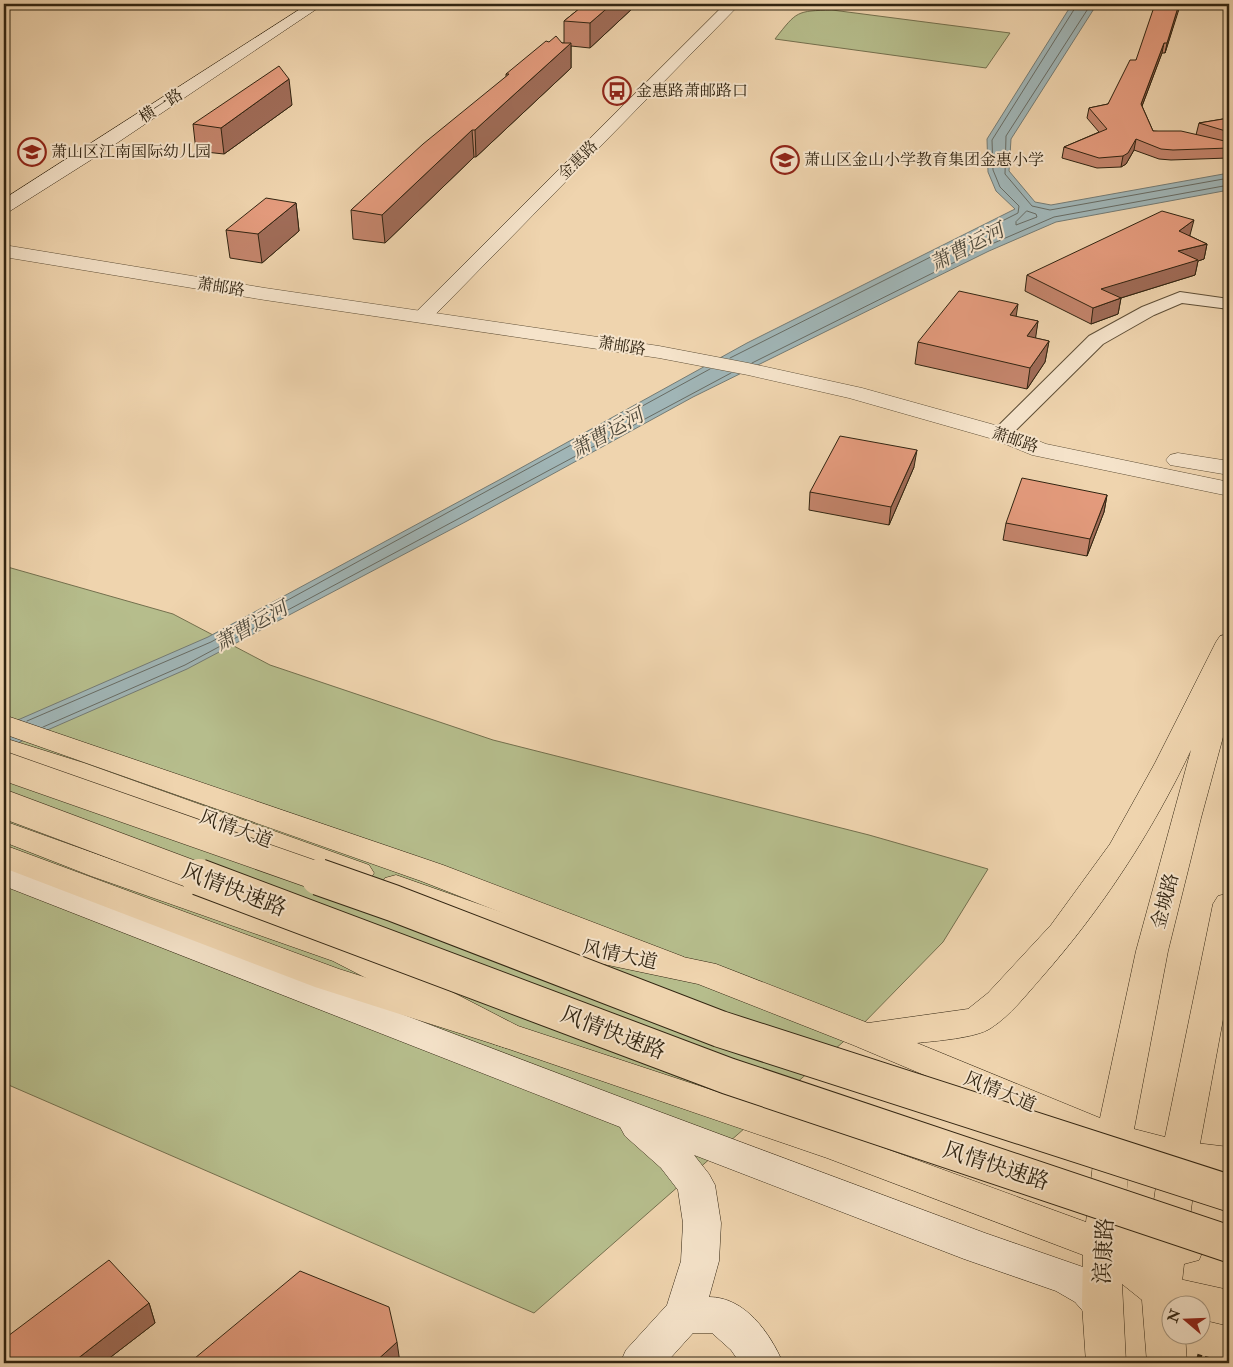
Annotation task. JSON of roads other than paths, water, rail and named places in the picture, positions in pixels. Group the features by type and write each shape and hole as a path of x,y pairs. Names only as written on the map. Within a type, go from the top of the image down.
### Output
{"main road":[{"name":"横一路","path":"4,207 317,4"},
{"name":"金惠路","path":"423,316 733,4"},
{"name":"萧邮路","path":"4,251 265,294 682,356 854,393 1001,434 1040,450 1229,489"},
{"path":"1001,434 1052,439 1229,468"},
{"path":"865,1036 947,1026 978,1020 1000,1002 1062,933 1122,850 1170,763 1229,642"},
{"name":"金城路","path":"1114,1139 1152,951 1186,818 1229,666"},
{"path":"4,724 432,873 672,966"},
{"name":"风情大道","path":"4,747 74,770 546,940 704,973 865,1036 1114,1139 1180,1156 1229,1181"},
{"name":"风情快速路","path":"4,766 393,903 720,1029 1229,1193"},
{"name":"风情快速路","path":"4,804 728,1076 1229,1244"},
{"path":"4,831 102,868 345,952 506,1035"},
{"path":"4,856 327,978 506,1035 838,1147 1102,1245 1172,1294"},
{"path":"4,874 623,1113 978,1247 1069,1279 1089,1290 1102,1304"},
{"path":"1177,1294 1168,1243 1180,1156 1229,904"},
{"path":"623,1113 674,1156 696,1185 702,1223 700,1261 684,1315 640,1363"},
{"name":"滨康路","path":"1106,1363 1102,1304 1102,1245 1114,1139"},
{"path":"1180,1156 1229,1162"},
{"path":"1102,1245 1168,1243 1229,1260"},
{"path":"1210,1304 1229,1308"},
{"path":"1210,1311 1229,1318"},
{"path":"684,1315 721,1315 745,1337 763,1363"},
{"path":"1168,1363 1171,1344"}],"street":[{"path":"1001,434 1096,340 1148,311 1180,297 1229,304"}],"water":[{"name":"萧曹运河","path":"1072,4 1097,4 1011,139 1009,171 1035,202 1051,205 1229,173 1229,190 1056,222 989,251 693,397 467,521 187,669 4,749 4,726 208,637 499,480 747,343 1015,209 996,191 988,172 987,139"}],"place":[{"name":"金惠路萧邮路口","path":"617,91"},
{"name":"萧山区江南国际幼儿园","path":"32,152"},
{"name":"萧山区金山小学教育集团金惠小学","path":"785,160"}]}
